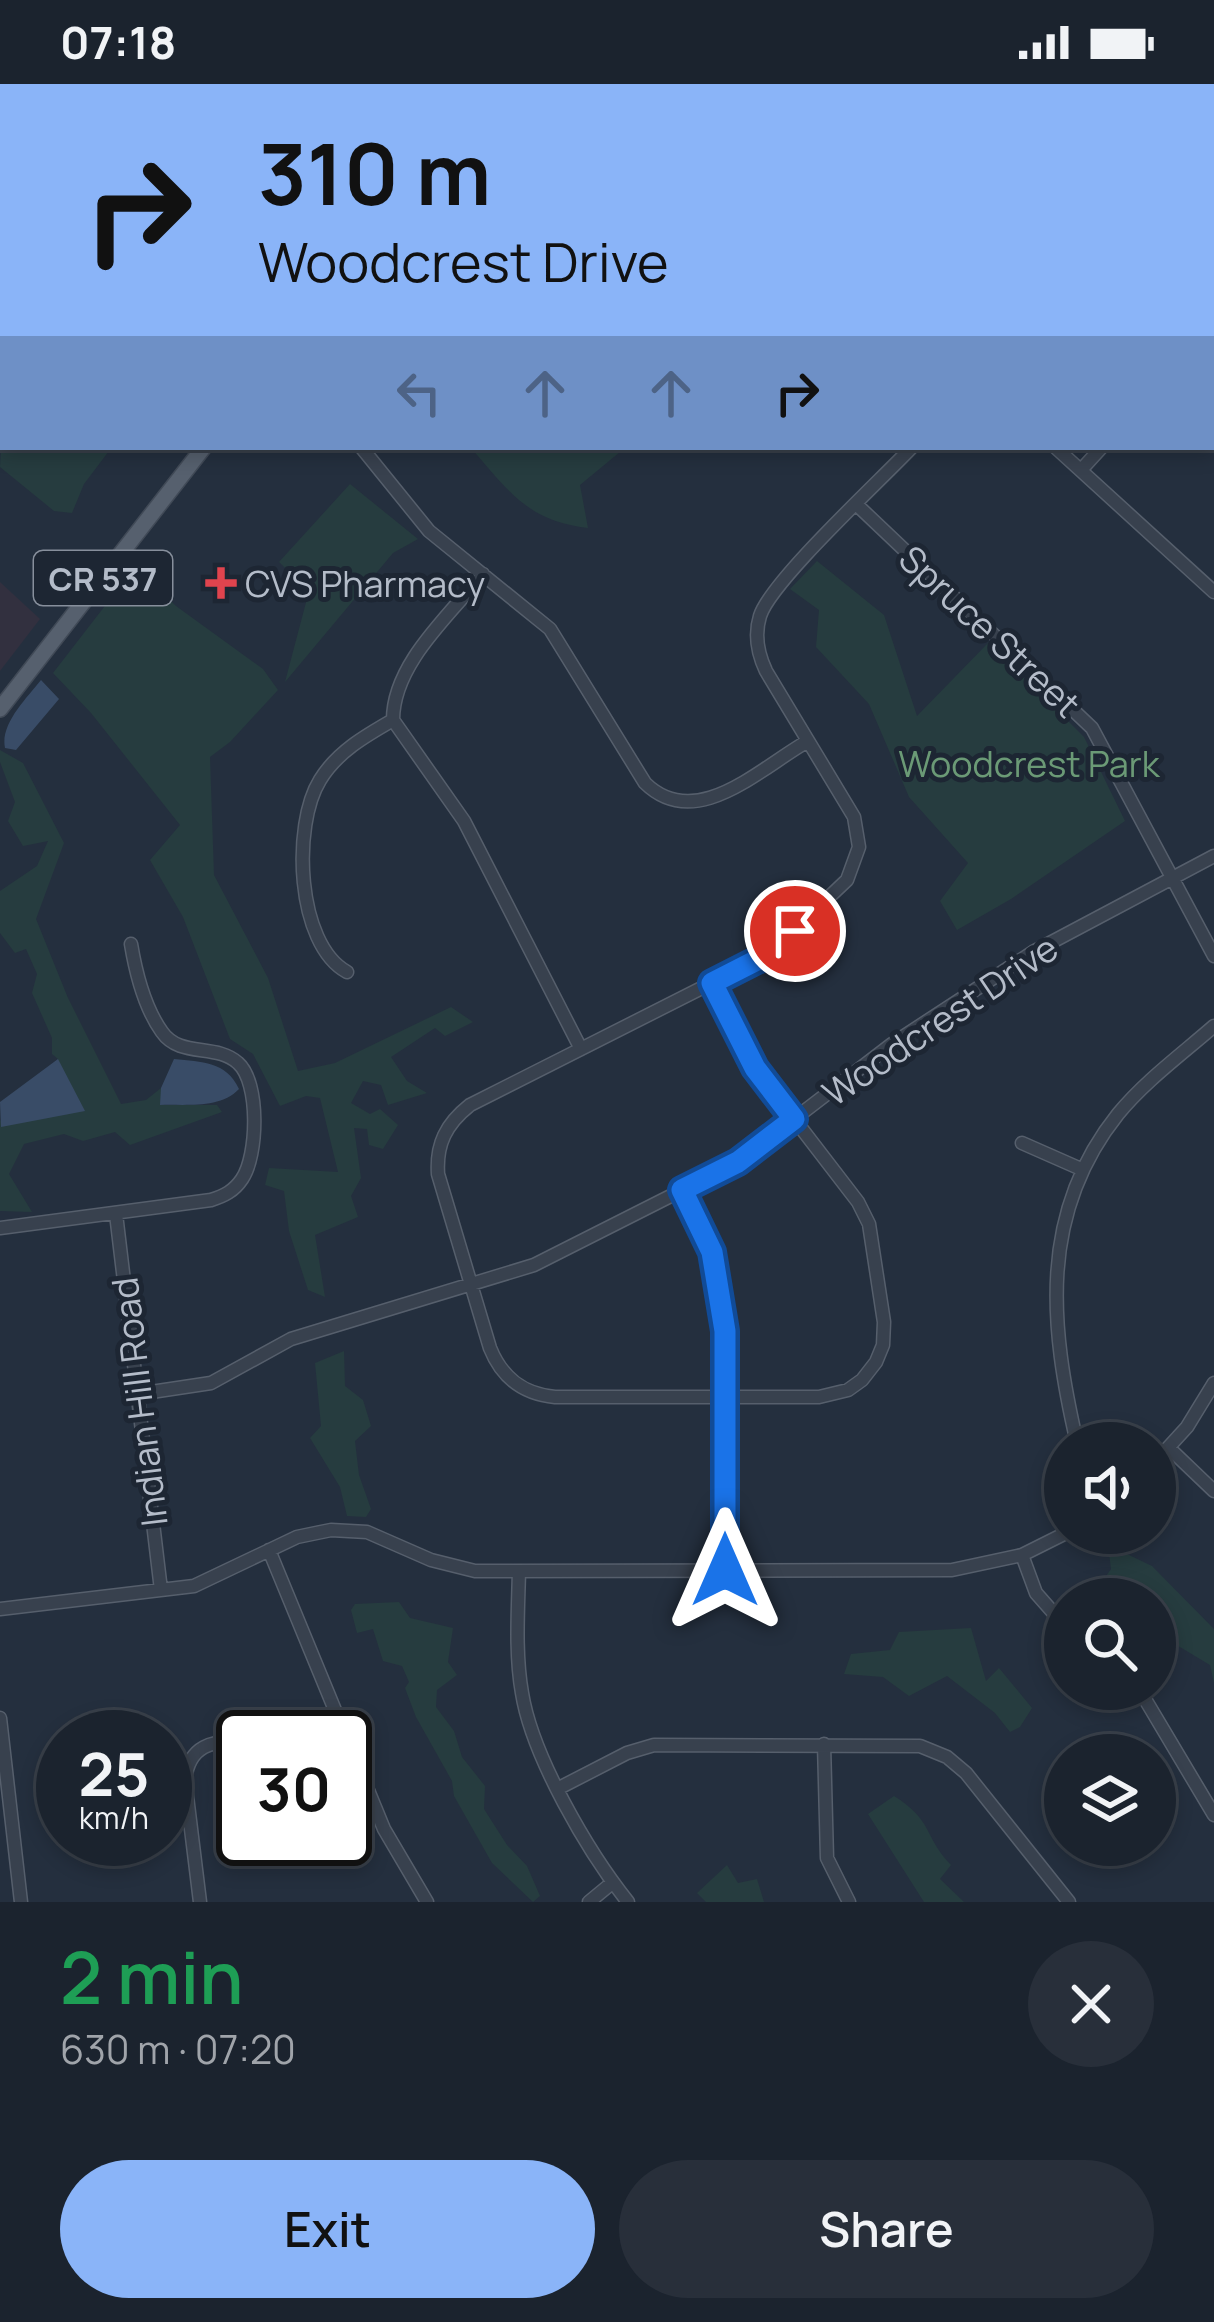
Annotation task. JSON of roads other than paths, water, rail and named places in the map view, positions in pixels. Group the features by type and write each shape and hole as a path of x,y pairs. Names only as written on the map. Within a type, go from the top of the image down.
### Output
{"main road":[{"name":"CR 537","path":"0,709 201,450"}],"street":[{"path":"363,450 429,531 550,629 645,783 664,798 683,803 708,800 808,741"},
{"path":"712,983 755,1068 865,1213 884,1322 883,1346 867,1375 835,1395 555,1396 518,1386 493,1357 438,1174 444,1135 470,1106 774,951 853,871 859,847 854,817 761,661 759,620 772,594 909,450"},
{"path":"1058,450 1214,592"},
{"path":"1081,470 1099,450"},
{"name":"Spruce Street","path":"857,505 1092,728 1214,956"},
{"path":"483,574 402,676 393,702 393,720 464,821 580,1049"},
{"path":"347,972 325,953 314,922 302,855 304,820 316,787 336,760 393,720"},
{"name":"Woodcrest Drive","path":"138,1394 211,1383 291,1339 534,1265 738,1162 892,1044 1033,952 1214,856"},
{"path":"0,1228 183,1206 225,1195 246,1172 254,1101 247,1072 224,1054 181,1047 163,1034 139,983 131,944"},
{"path":"1073,1422 1058,1331 1056,1278 1063,1224 1081,1169 1130,1101 1214,1026"},
{"path":"1022,1143 1081,1169"},
{"path":"682,1190 714,1260 725,1331 725,1570"},
{"name":"Indian Hill Road","path":"116,1214 161,1590"},
{"path":"1176,1440 1214,1383"},
{"path":"1176,1455 1214,1491"},
{"path":"0,1609 205,1582 308,1533 351,1530 381,1537 453,1567 519,1571 952,1570 1022,1555 1044,1544"},
{"path":"269,1550 336,1710"},
{"path":"1022,1555 1044,1606"},
{"path":"519,1571 520,1688 530,1727 612,1883 628,1902"},
{"path":"1151,1710 1214,1815"},
{"path":"0,1718 21,1902"},
{"path":"200,1902 185,1780 196,1752 216,1743"},
{"path":"824,1744 827,1858 849,1902"},
{"path":"559,1788 627,1753 654,1745 910,1744 947,1757 966,1773 1069,1902"},
{"path":"372,1798 390,1841 427,1902"},
{"path":"589,1902 612,1883"}],"water":[{"path":"41,680 59,699 16,750 5,748 10,721"},
{"path":"58,1059 85,1111 1,1127 0,1102"},
{"path":"174,1059 220,1068 239,1089 213,1103 160,1105 161,1088"}],"place":[{"name":"CVS Pharmacy","path":"221,583"}],"park label":[{"name":"Woodcrest Park","path":"1029,763"}]}
